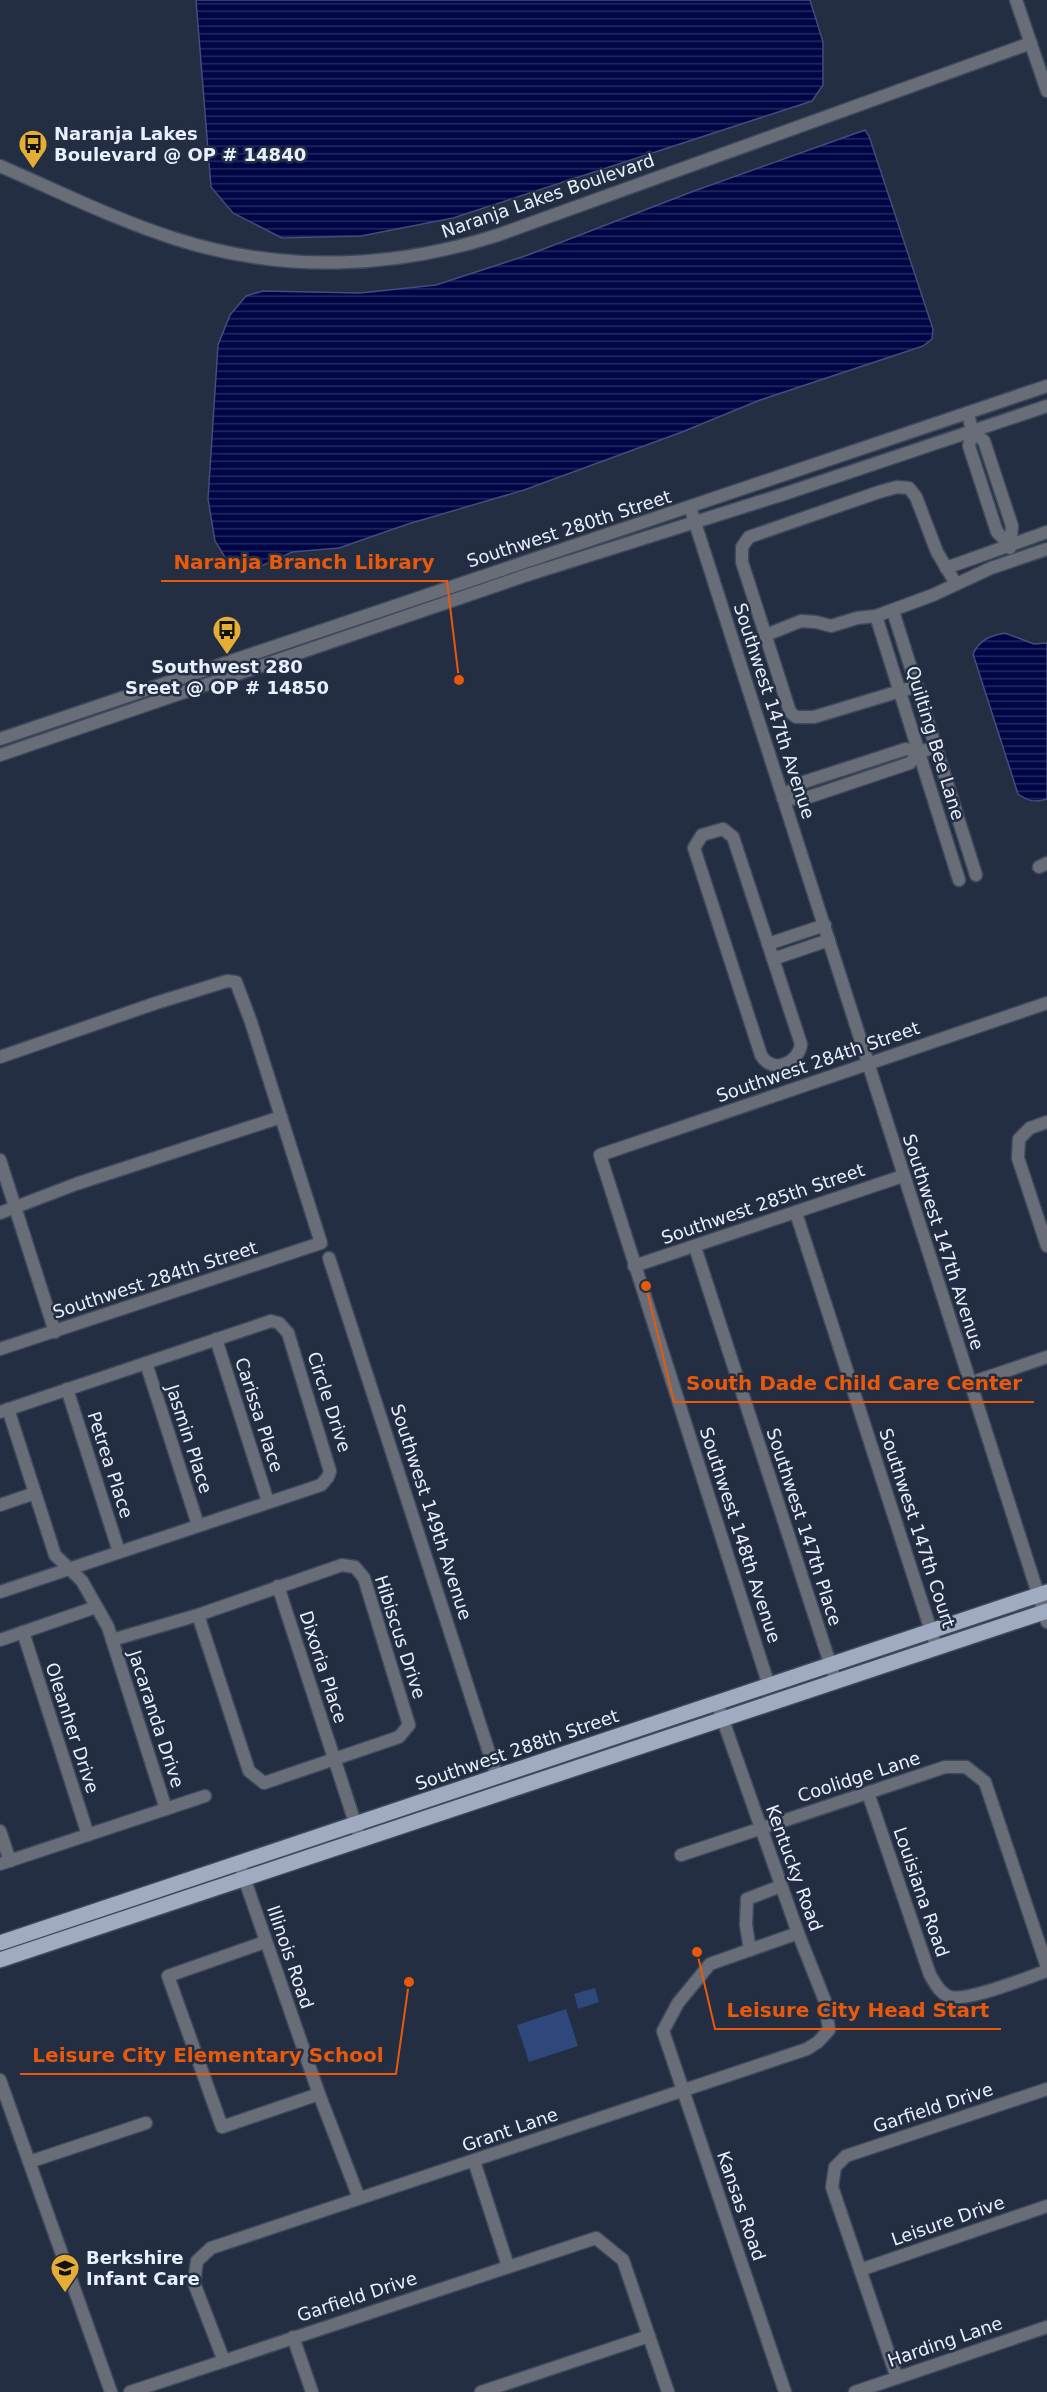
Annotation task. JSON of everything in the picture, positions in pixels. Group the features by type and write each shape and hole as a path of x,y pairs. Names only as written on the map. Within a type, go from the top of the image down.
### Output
{"main road":[{"name":"Southwest 288th Street","path":"0,1943 1042,1594"},
{"name":"Southwest 288th Street","path":"0,1960 937,1648 1046,1615"}],"street":[{"path":"1017,0 1047,91"},
{"name":"Naranja Lakes Boulevard","path":"0,166 138,225 211,249 262,259 303,262 380,261 439,251 498,235 1031,43"},
{"name":"Southwest 280th Street","path":"0,739 1047,386"},
{"name":"Southwest 280th Street","path":"0,755 527,575 781,495 1047,406"},
{"path":"968,413 972,431 984,441 1012,526 1009,544 1014,560"},
{"path":"774,479 781,495"},
{"path":"917,686 814,717 796,717 790,712 742,562 742,547 749,537 879,492 897,487 909,488 916,497 937,552 956,584"},
{"name":"Southwest 147th Avenue","path":"690,507 970,1383 1042,1594 1046,1615"},
{"path":"946,568 1047,532"},
{"path":"766,635 801,621 831,626 893,611 1014,560 1047,549"},
{"name":"Quilting Bee Lane","path":"893,611 976,875"},
{"name":"Quilting Bee Lane","path":"876,616 959,880"},
{"path":"325,630 329,643"},
{"path":"240,658 247,672"},
{"path":"138,693 144,706"},
{"path":"22,732 28,745"},
{"path":"783,798 798,784 906,749 919,752 936,747"},
{"path":"723,830 733,837 768,945 801,1044 800,1052 794,1060 776,1066 768,1064 761,1055 697,858 695,842 702,835 723,830"},
{"path":"768,945 825,926"},
{"path":"773,959 829,940"},
{"path":"0,1057 165,1000 227,981 236,982 281,1117 76,1184 0,1213"},
{"name":"Southwest 284th Street","path":"600,1155 1047,1003"},
{"name":"Southwest 284th Street","path":"0,1349 321,1243 281,1117"},
{"path":"1046,1243 1018,1158 1019,1139 1030,1128 1047,1122"},
{"name":"Southwest 148th Avenue","path":"600,1155 769,1686"},
{"path":"0,1160 56,1332"},
{"name":"Southwest 285th Street","path":"634,1266 903,1176"},
{"name":"Southwest 147th Court","path":"796,1213 937,1648"},
{"name":"Southwest 147th Place","path":"695,1247 836,1682"},
{"name":"Southwest 149th Avenue","path":"329,1258 498,1777"},
{"name":"Circle Drive","path":"0,1592 321,1485 328,1477 330,1465 288,1333 283,1326 271,1321 4,1410"},
{"name":"Carissa Place","path":"216,1339 268,1502"},
{"path":"970,1383 1047,1357"},
{"name":"Jasmin Place","path":"146,1363 198,1526"},
{"name":"Petrea Place","path":"67,1389 119,1552"},
{"path":"4,1410 55,1555 82,1581 108,1627 112,1640"},
{"path":"0,1505 35,1493"},
{"name":"Hibiscus Drive","path":"112,1640 198,1615 342,1565 355,1567 364,1578 409,1725 399,1737 264,1783 249,1771 198,1615"},
{"name":"Dixoria Place","path":"278,1586 361,1840"},
{"path":"0,1640 96,1607"},
{"name":"Oleanher Drive","path":"23,1632 88,1835"},
{"name":"Jacaranda Drive","path":"112,1640 166,1809"},
{"name":"Kentucky Road","path":"717,1703 798,1933 825,2001 829,2030 818,2042"},
{"name":"Coolidge Lane","path":"681,1855 945,1767 966,1767 985,1782 1047,1967"},
{"name":"Louisiana Road","path":"868,1793 930,1975 939,1990 949,1997 964,1998 1047,1971"},
{"path":"0,1832 5,1863 205,1796"},
{"name":"Illinois Road","path":"239,1863 319,2094 359,2198"},
{"path":"781,1886 747,1899 746,1925 750,1950 798,1933"},
{"path":"265,1942 168,1976 222,2127 319,2094"},
{"name":"Kansas Road","path":"750,1950 710,1964 678,2003 663,2031 785,2392"},
{"name":"Grant Lane","path":"224,2361 194,2283 197,2261 210,2247 683,2091 807,2049 818,2042"},
{"path":"0,2080 111,2392"},
{"name":"Garfield Drive","path":"860,2270 832,2187 836,2167 846,2156 1047,2089"},
{"path":"29,2162 146,2123"},
{"path":"474,2161 508,2266"},
{"name":"Leisure Drive","path":"860,2270 1047,2206"},
{"name":"Garfield Drive","path":"130,2392 596,2238 623,2260 649,2336"},
{"path":"860,2270 897,2378"},
{"name":"Harding Lane","path":"855,2392 1047,2327"},
{"path":"481,2392 649,2336 668,2392"},
{"path":"293,2337 312,2392"}],"shaded area":[{"path":"196,0 810,0 823,42 823,85 812,101 453,218 361,236 282,238 233,213 211,187"},
{"path":"865,130 869,136 933,329 932,339 923,346 760,400 682,432 524,490 408,524 339,548 292,552 259,567 226,559 215,541 208,499 218,345 230,315 246,296 263,291 360,293 436,285 528,255 694,191"},
{"path":"1005,633 1034,644 1047,643 1047,799 1039,801 1032,801 1018,794 973,654 986,639"},
{"path":"595,1988 599,2002 578,2009 574,1994"},
{"path":"566,2009 578,2046 529,2062 517,2025"}],"place":[{"name":"Naranja Lakes Boulevard @ OP # 14840","path":"33,170"},
{"name":"Southwest 280 Sreet @ OP # 14850","path":"227,656"},
{"name":"Naranja Branch Library","path":"459,680"},
{"name":"South Dade Child Care Center","path":"646,1286"},
{"name":"Leisure City Head Start","path":"697,1952"},
{"name":"Leisure City Elementary School","path":"409,1982"},
{"name":"Berkshire Infant Care","path":"65,2294"}]}
